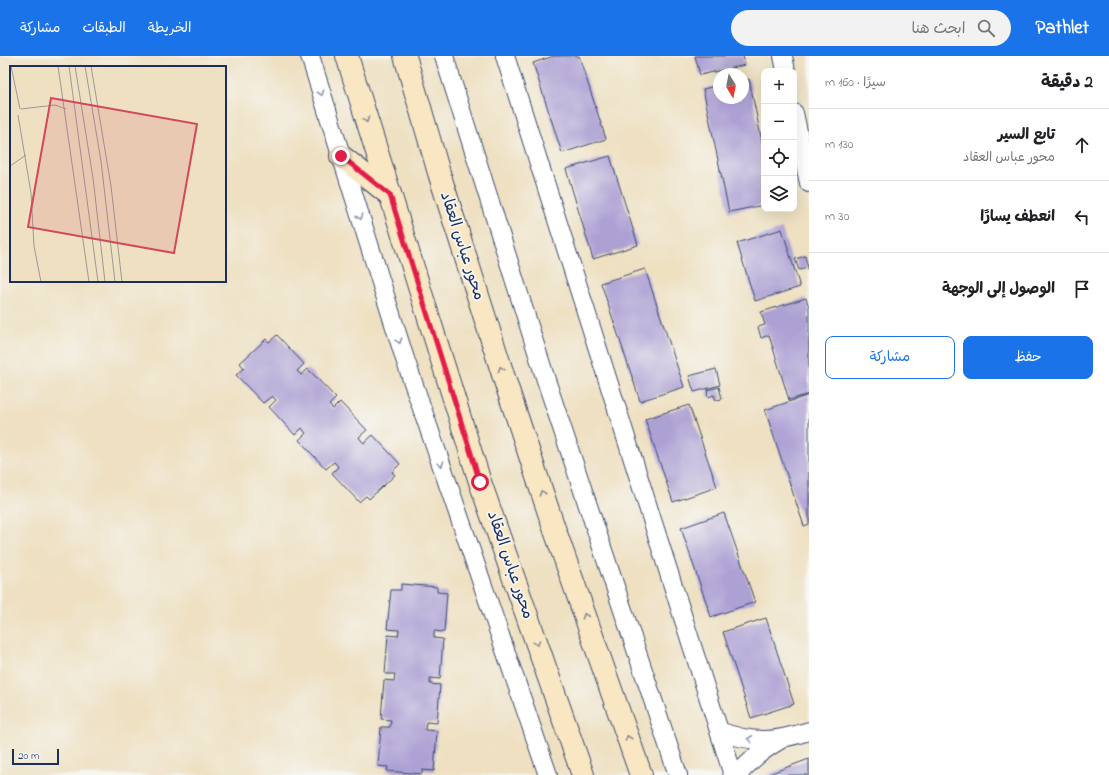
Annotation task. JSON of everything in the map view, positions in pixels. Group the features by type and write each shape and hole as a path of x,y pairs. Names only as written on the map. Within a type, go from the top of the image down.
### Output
{"main road":[{"name":"محور عباس العقاد","path":"347,56 480,482 584,775"},
{"name":"محور عباس العقاد","path":"405,56 439,173 506,384 552,522 641,775"},
{"path":"341,156 390,195"}],"street":[{"path":"310,56 405,359 548,775"},
{"path":"444,56 548,388 678,775"},
{"path":"505,56 733,775"},
{"path":"783,56 785,68"},
{"path":"797,127 809,183"},
{"path":"720,731 743,738 756,740 781,739 809,731"},
{"path":"738,775 756,756 781,739"}],"building":[{"path":"554,56 579,56 606,139 562,153 533,63"},
{"path":"695,56 743,56 745,65 732,68 713,68 713,72 700,75"},
{"path":"749,79 761,137 761,206 729,212 703,89 713,86 713,104 749,104"},
{"path":"610,156 638,245 593,259 566,169"},
{"path":"782,229 800,287 755,301 737,243"},
{"path":"805,256 808,268 799,270 795,259"},
{"path":"645,269 684,387 640,401 601,283"},
{"path":"806,298 809,307 809,394 789,400 769,335 761,338 758,327 765,325 761,312"},
{"path":"277,335 304,364 297,371 301,375 308,369 336,398 329,405 333,409 340,402 367,430 359,437 361,440 364,443 373,435 400,464 392,472 395,475 369,499 366,496 359,502 332,473 338,467 334,462 326,469 299,440 306,433 302,428 295,435 269,407 276,400 272,396 263,403 236,375 244,368 240,363 266,339 269,342"},
{"path":"716,369 720,385 694,392 689,376"},
{"path":"719,387 722,399 716,400 714,395 708,397 707,390"},
{"path":"809,395 809,524 804,526 765,410"},
{"path":"689,405 717,487 673,502 645,419"},
{"path":"724,513 755,602 711,617 681,528"},
{"path":"401,584 437,587 437,592 447,593 444,632 434,631 434,638 443,639 440,679 430,678 430,684 440,685 437,723 426,722 425,730 437,731 434,771 422,770 422,774 387,771 388,767 378,766 381,727 390,727 391,720 381,719 384,680 394,681 395,674 385,674 388,635 398,636 399,630 387,629 391,590 401,590"},
{"path":"766,618 794,704 751,718 723,632"},
{"path":"809,759 809,775 766,775"}],"route":[{"path":"341,156 390,195 480,482"}]}
